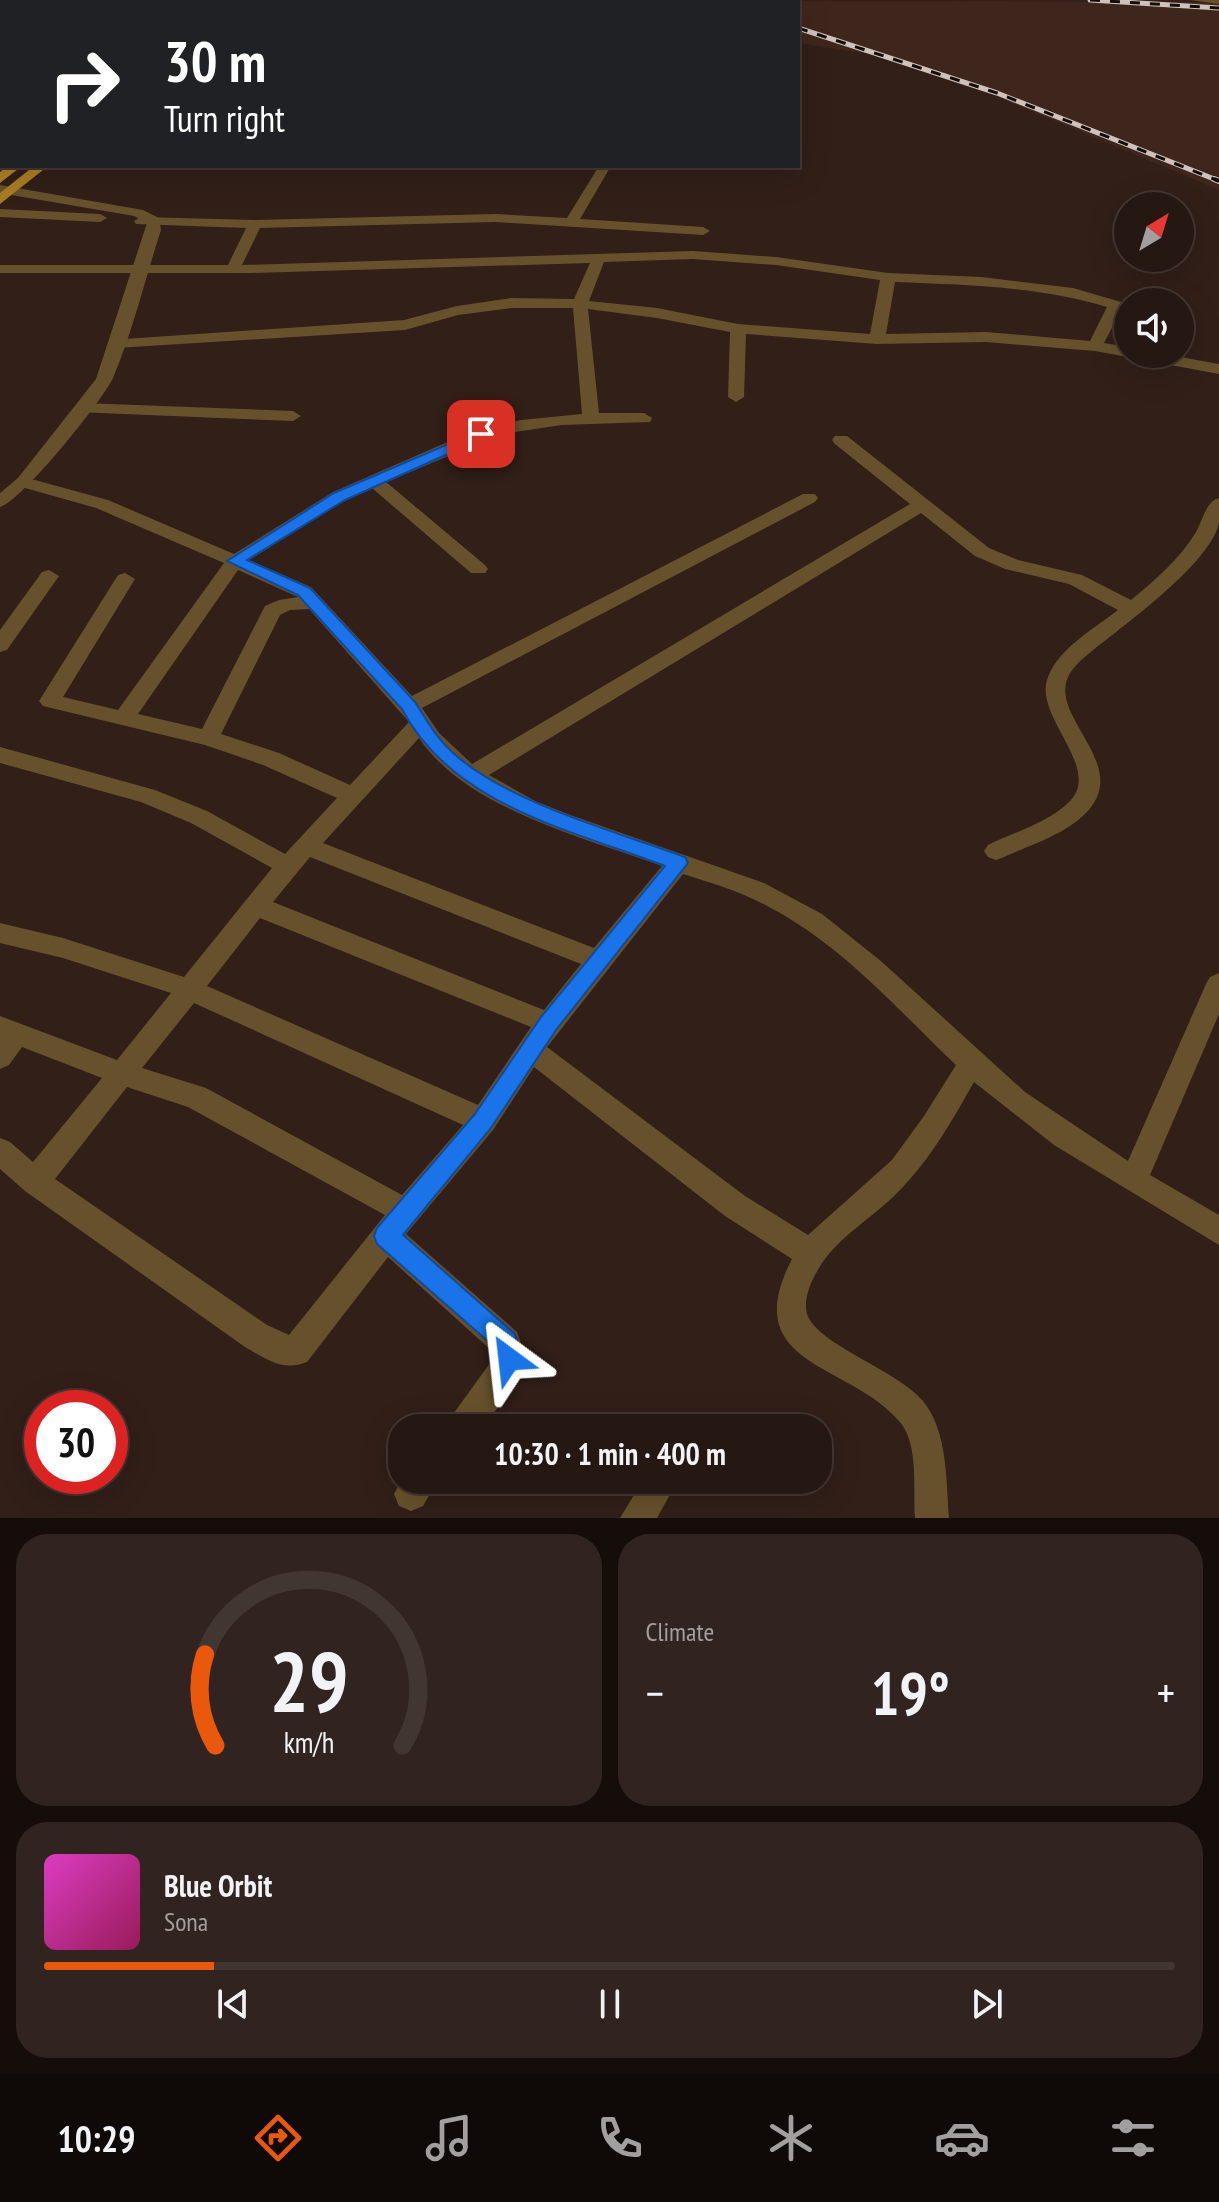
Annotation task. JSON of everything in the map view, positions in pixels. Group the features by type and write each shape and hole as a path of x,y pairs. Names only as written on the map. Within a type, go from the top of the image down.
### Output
{"main road":[{"path":"0,200 40,168"}],"street":[{"path":"1195,0 1219,1"},
{"path":"572,221 604,168"},
{"path":"0,189 117,208 150,224"},
{"path":"0,213 150,224 380,219 572,221 703,231"},
{"path":"0,502 24,482 104,380 141,269 150,224"},
{"path":"233,269 255,224"},
{"path":"0,269 233,269 693,255 776,261 888,277 981,281 1073,292 1116,305 1095,346"},
{"path":"591,417 580,304 598,260"},
{"path":"877,339 888,277"},
{"path":"116,343 405,325 457,311 511,303 580,304 657,313 738,329 877,339 986,337 1114,349"},
{"path":"736,397 738,329"},
{"path":"1194,364 1219,369"},
{"path":"82,408 293,416"},
{"path":"123,719 235,561 339,496 481,434 591,417 644,418"},
{"path":"841,440 982,552 1012,565 1075,579 1132,609"},
{"path":"374,481 478,569"},
{"path":"24,482 102,504 304,591 414,715 446,757 501,796 765,893 799,912 863,959 1014,1101 1219,1231"},
{"path":"35,1182 288,866 353,796 414,715 809,498"},
{"path":"996,851 1080,807 1089,787 1087,762 1057,700 1056,682 1068,660 1132,609 1198,547 1219,503"},
{"path":"471,775 921,505"},
{"path":"0,645 49,576"},
{"path":"125,579 50,701 208,738 271,759 353,796"},
{"path":"208,738 272,611 286,604 313,602"},
{"path":"0,755 147,796 199,817 288,866"},
{"path":"308,847 601,961"},
{"path":"0,1151 35,1182 256,1336 289,1353 308,1339 386,1236 483,1121 549,1023 678,863"},
{"path":"256,906 549,1023"},
{"path":"0,933 60,945 191,989 483,1121"},
{"path":"1134,1179 1219,984"},
{"path":"0,1057 9,1030 120,1073 196,1097 408,1213"},
{"path":"530,1049 735,1206 811,1254"},
{"path":"932,1518 924,1442 913,1413 890,1392 802,1337 791,1320 791,1293 811,1254 891,1180 929,1134 972,1062"},
{"path":"386,1236 506,1343 509,1359 506,1368 472,1414"},
{"path":"637,1518 653,1494"}],"shaded area":[{"path":"800,1 1219,2 1219,190 998,97 873,55 800,43"}],"railway":[{"path":"1090,0 1219,8"},
{"path":"800,29 997,93 1219,181 1214,179"}],"route":[{"path":"481,434 339,496 235,561 304,591 409,706 419,725 446,757 501,796 678,863 549,1023 483,1121 386,1236 499,1334 506,1343 509,1359"}]}
